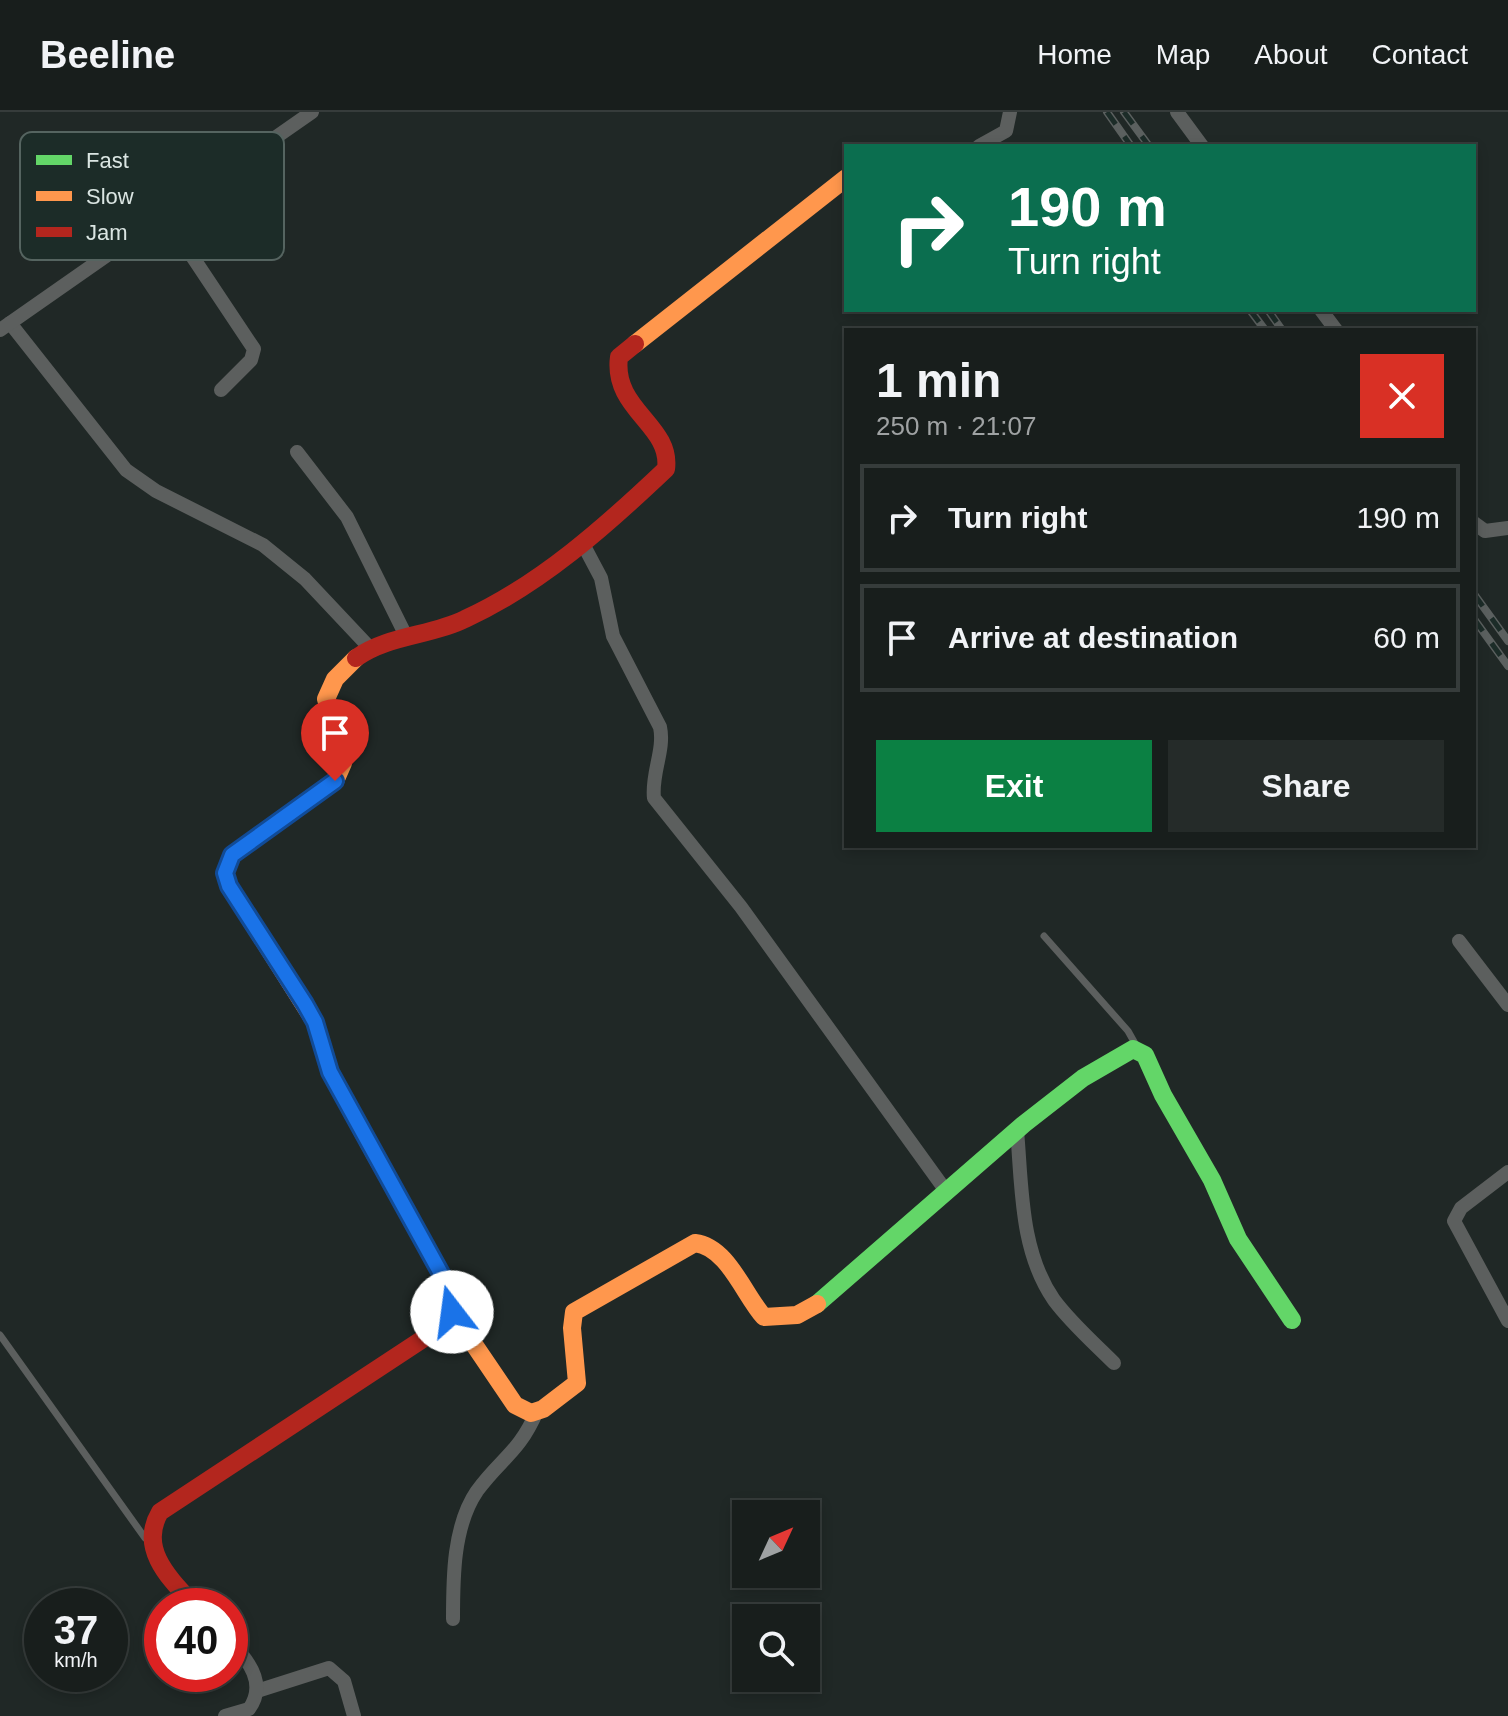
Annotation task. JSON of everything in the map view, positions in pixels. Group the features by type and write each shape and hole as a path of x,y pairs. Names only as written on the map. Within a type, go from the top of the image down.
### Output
{"street":[{"path":"283,132 312,112"},
{"path":"983,144 1006,131 1010,112"},
{"path":"1177,112 1201,144"},
{"path":"537,1411 522,1411 515,1405 452,1312 444,1279 330,1072 315,1022 229,886 225,873 232,855 335,781 343,763 326,699 339,674 369,647 478,614 609,524 669,463 667,450 636,415 618,384 615,368 619,357 844,180"},
{"path":"99,260 5,326 126,470 156,491 263,545 305,579 369,647"},
{"path":"195,260 254,349 251,360 221,390"},
{"path":"297,452 347,517 407,638"},
{"path":"1476,524 1485,531 1508,528"},
{"path":"583,544 601,578 608,620 618,647 660,727 662,737 652,777 654,798 741,907 946,1191"},
{"path":"1459,941 1508,1005"},
{"path":"453,1619 456,1552 468,1507 478,1490 519,1448 537,1411 577,1383 579,1363 571,1319 574,1312 695,1243 707,1244 720,1256 764,1317 797,1315 828,1297 1017,1130 1083,1078 1126,1051 1138,1050 1145,1055 1163,1095 1212,1180 1238,1239 1292,1320"},
{"path":"1017,1130 1029,1243 1041,1279 1070,1319 1114,1363"},
{"path":"1508,1172 1461,1208 1454,1221 1508,1321"},
{"path":"178,1588 149,1543 149,1529 160,1512 435,1331 452,1312"},
{"path":"225,1716 249,1709 257,1691 252,1667 248,1662"},
{"path":"257,1691 329,1668 344,1681 354,1716"}],"lane":[{"path":"1044,936 1128,1031 1138,1050"},
{"path":"0,1335 149,1543"}],"railway":[{"path":"1107,112 1130,144"},
{"path":"1124,112 1148,144"},
{"path":"1252,312 1264,328"},
{"path":"1269,312 1281,328"},
{"path":"1476,597 1508,641"},
{"path":"1476,622 1508,666"}],"traffic: fast":[{"path":"817,1304 1024,1124 1083,1078 1133,1049 1145,1055 1163,1095 1212,1180 1238,1239 1292,1320"}],"traffic: slow":[{"path":"635,344 844,180"},
{"path":"356,658 335,679 326,699 343,763 335,781 232,855 225,873 229,886 315,1022 330,1072 379,1162"},
{"path":"452,1312 515,1405 531,1413 543,1409 577,1383 572,1328 574,1312 695,1243 707,1246 726,1262 764,1317 797,1315 817,1304"}],"traffic: jam":[{"path":"356,658 382,645 452,625 520,589 572,552 666,469 660,440 632,404 619,375 619,357 635,344"},
{"path":"179,1588 155,1551 154,1526 160,1512 435,1331 452,1312 444,1279 379,1162"}],"route":[{"path":"335,781 232,855 225,873 229,886 315,1022 330,1072 444,1279 452,1312"}]}
